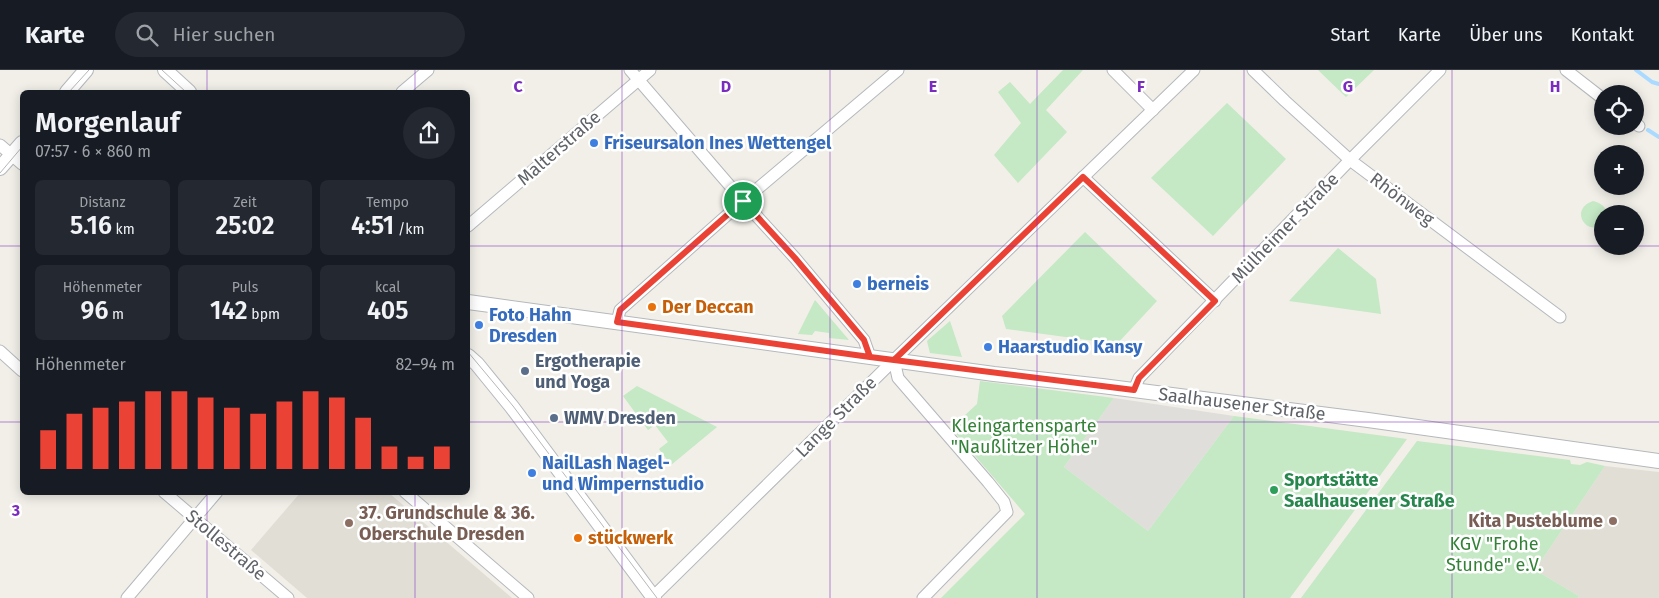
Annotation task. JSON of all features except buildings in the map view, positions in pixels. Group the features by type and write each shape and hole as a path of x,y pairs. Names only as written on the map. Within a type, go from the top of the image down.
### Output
{"street":[{"path":"69,90 86,70"},
{"path":"165,70 187,90"},
{"path":"404,90 428,70"},
{"path":"630,70 795,258 864,340 870,357"},
{"name":"Malterstraße","path":"470,224 650,70"},
{"path":"617,322 620,310 743,201 898,70"},
{"path":"1112,70 1153,110"},
{"name":"Lange Straße","path":"653,598 894,360 1194,70"},
{"name":"Rhönweg","path":"1253,70 1285,102 1350,160 1560,317"},
{"name":"Mülheimer Straße","path":"1134,390 1139,378 1440,70"},
{"path":"1566,70 1594,92"},
{"path":"0,145 20,162"},
{"path":"0,168 20,145"},
{"path":"1083,177 1215,301"},
{"name":"Saalhausener Straße","path":"470,302 870,357 1368,420 1659,460"},
{"path":"0,351 20,368"},
{"path":"470,358 512,407 653,598"},
{"path":"894,360 898,378 988,482 1004,502 1007,512 923,598"},
{"name":"Stollestraße","path":"167,495 288,598"},
{"path":"127,598 214,495"},
{"path":"408,495 528,598"}],"shaded area":[{"path":"1114,398 1234,416 1148,531 1064,467"},
{"name":"Kita Pusteblume","path":"1605,466 1659,472 1659,598 1578,598 1579,596 1535,570"},
{"name":"37. Grundschule & 36. Oberschule Dresden","path":"298,495 391,495 512,598 307,598 251,550"}],"green space":[{"path":"1063,70 1083,70 1046,110 1067,132 1018,183 994,155 1021,123 998,92 1010,82 1030,104"},
{"path":"1318,70 1374,70 1346,97"},
{"path":"1227,103 1286,159 1213,236 1151,178"},
{"path":"1593,201 1602,205 1594,205 1594,227 1590,227 1582,220 1582,210"},
{"path":"1085,232 1157,301 1117,344 1006,329 1002,316"},
{"path":"1338,248 1376,279 1381,314 1289,301"},
{"path":"815,300 849,340 829,338 829,333 815,331 812,335 798,334"},
{"path":"950,321 962,357 930,353 927,341"},
{"name":"Sportstätte Saalhausener Straße","path":"980,381 1114,398 1064,467 1148,531 1234,416 1407,439 1290,598 941,598 1025,514 951,428 977,404"},
{"path":"637,386 717,427 671,465 659,449 668,442 655,425 648,430 623,396"},
{"name":"KGV \"Frohe Stunde\" e.V.","path":"1417,441 1570,460 1571,464 1580,465 1587,462 1605,466 1535,570 1579,596 1578,598 1301,598"}],"waterway":[{"path":"1636,70 1652,82 1659,84"},
{"path":"1648,130 1659,137"}],"tram line":[{"path":"71,90 89,70"},
{"path":"162,70 184,90"},
{"path":"0,173 20,149"},
{"path":"470,354 513,406 657,598"}],"place":[{"name":"Friseursalon Ines Wettengel","path":"594,143"},
{"name":"berneis","path":"857,284"},
{"name":"Der Deccan","path":"652,307"},
{"name":"Foto Hahn Dresden","path":"479,325"},
{"name":"Haarstudio Kansy","path":"988,347"},
{"name":"Ergotherapie und Yoga","path":"525,371"},
{"name":"WMV Dresden","path":"554,418"},
{"name":"NailLash Nagel- und Wimpernstudio","path":"532,473"},
{"name":"Sportstätte Saalhausener Straße","path":"1274,490"},
{"name":"Kita Pusteblume","path":"1613,521"},
{"name":"37. Grundschule & 36. Oberschule Dresden","path":"349,523"},
{"name":"stückwerk","path":"578,538"}],"route":[{"path":"743,201 620,310 617,322 870,357 894,360 1083,177 1215,301 1139,378 1134,390 994,374 870,357 864,340 795,258 743,201"}],"park label":[{"name":"Kleingartensparte \"Naußlitzer Höhe\"","path":"1024,436"}]}
